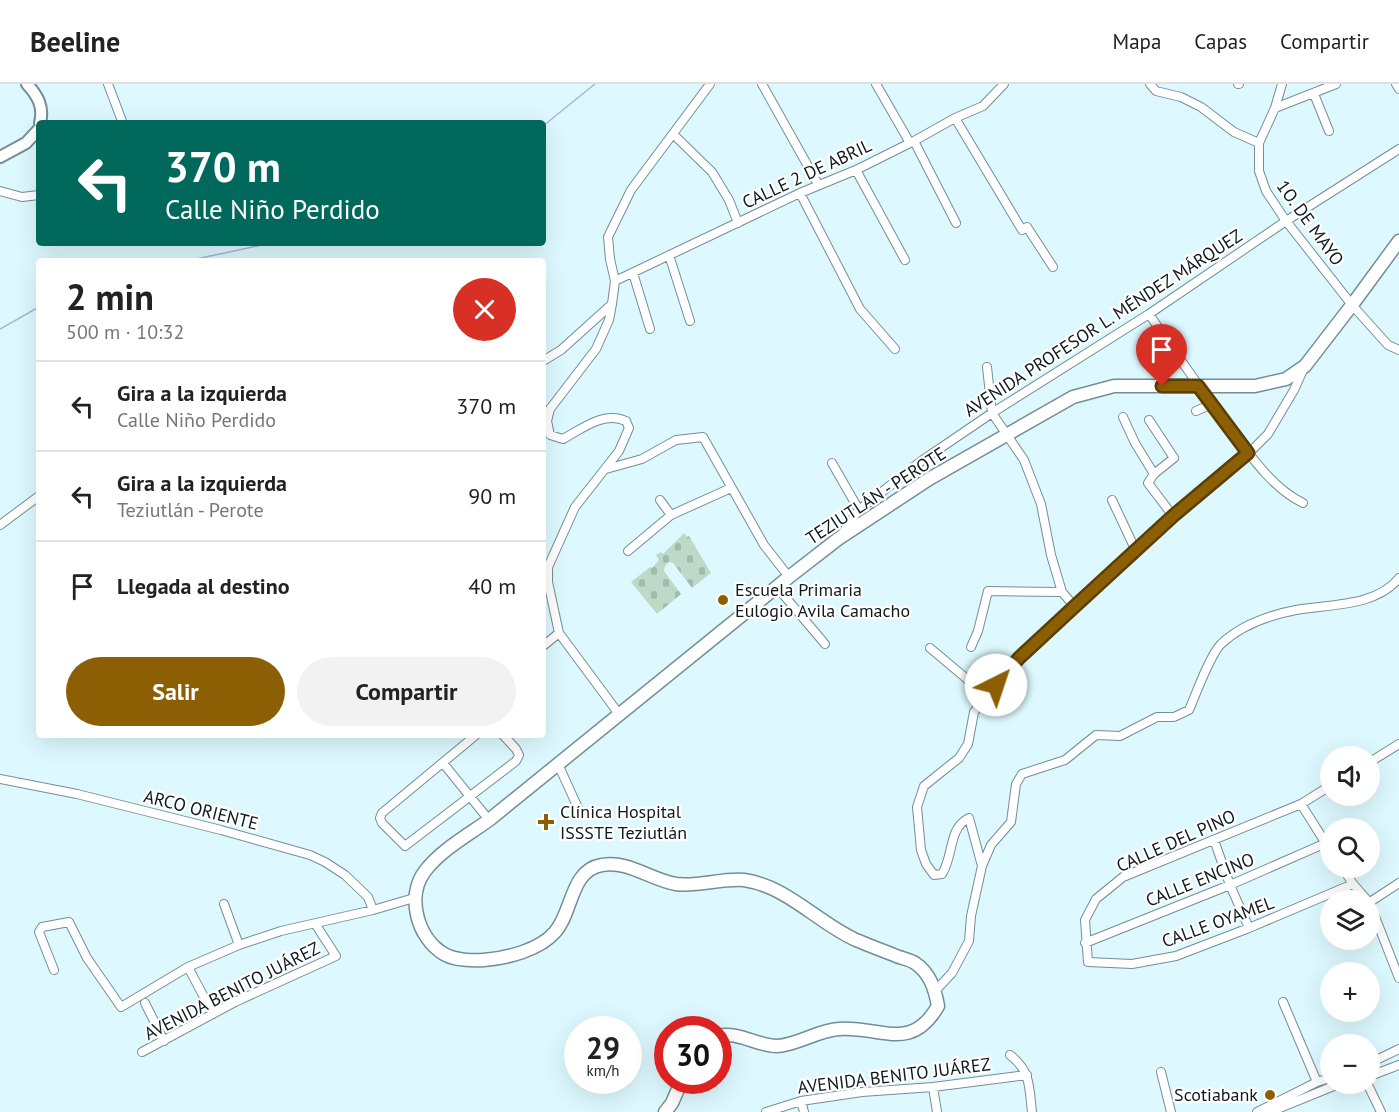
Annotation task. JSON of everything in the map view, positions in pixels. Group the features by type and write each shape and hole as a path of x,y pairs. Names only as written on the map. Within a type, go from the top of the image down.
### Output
{"main road":[{"path":"27,84 37,95 43,113 41,120"},
{"path":"0,157 26,143 36,132"},
{"name":"TEZIUTLÁN - PEROTE","path":"414,898 424,871 438,857 489,820 789,576 838,539 929,479 1073,398 1102,388 1255,386 1286,379 1305,366 1399,241"},
{"path":"414,898 417,920 432,943 445,955 466,960 484,960 517,953 540,944 554,933 563,919 580,879 586,871 601,865 618,864 677,884 743,880 770,886 854,939 914,963 928,975 938,1006 924,1027 898,1034 839,1029 778,1046 732,1036"},
{"path":"665,1112 676,1094"}],"street":[{"path":"108,84 122,120"},
{"path":"620,714 559,633 548,582 548,567 575,507 620,451 629,428 627,421 617,417 606,417 563,439 550,435 547,421 550,409 596,348 609,320 615,281 608,237 631,190 710,84"},
{"path":"762,84 819,184"},
{"path":"876,84 912,142 956,223"},
{"name":"CALLE 2 DE ABRIL","path":"615,281 912,142 955,118 983,106 1005,84"},
{"path":"1150,84 1156,91 1181,97 1201,107 1234,132 1259,143"},
{"name":"1O. DE MAYO","path":"1282,84 1275,108 1259,143 1259,171 1266,192 1352,305 1388,345 1399,350"},
{"path":"1275,108 1336,84"},
{"path":"1396,84 1399,89"},
{"path":"1314,94 1329,131"},
{"path":"955,118 1008,209 1022,230 1027,227 1053,267"},
{"path":"673,134 712,172 729,200 738,222"},
{"name":"AVENIDA PROFESOR L. MÉNDEZ MÁRQUEZ","path":"838,539 859,510 920,462 1399,149"},
{"path":"856,170 904,261"},
{"path":"0,191 22,197 36,195"},
{"path":"800,193 860,309 894,349"},
{"path":"669,255 690,321"},
{"path":"633,273 650,329"},
{"path":"546,359 561,350 612,304"},
{"path":"1149,314 1198,386 1248,453 1289,496 1302,503"},
{"path":"981,866 969,818 957,826 949,863 942,874 934,875 926,864 921,850 917,807 924,786 959,758 968,744 974,712 1019,658 1173,516 1268,434 1294,390 1305,366"},
{"path":"987,367 992,413 1024,460 1041,504 1051,555 1062,592 1074,607"},
{"path":"1196,411 1212,404"},
{"path":"1123,417 1135,443 1154,474"},
{"path":"1149,420 1174,458 1154,474 1148,483 1173,516"},
{"path":"606,469 642,459 676,440 703,437 764,545 789,576"},
{"path":"832,463 859,510"},
{"path":"628,551 671,515 731,488"},
{"path":"0,525 36,498"},
{"path":"660,500 671,515"},
{"path":"1112,500 1136,551"},
{"path":"935,991 952,973 969,941 971,916 981,866 992,844 1011,822 1016,784 1022,774 1065,760 1096,735 1120,736 1157,717 1174,717 1189,710 1220,645 1250,624 1295,610 1359,600 1376,595 1394,585 1399,578"},
{"path":"777,586 825,644"},
{"path":"971,647 978,631 988,591 1062,592"},
{"path":"546,644 559,633"},
{"path":"930,648 986,695"},
{"path":"472,738 382,813 380,818 382,823 405,846 516,761 519,755 506,738"},
{"path":"1380,756 1399,744"},
{"path":"443,763 472,796 489,820"},
{"path":"558,765 578,808"},
{"name":"ARCO ORIENTE","path":"0,779 77,794 310,855 345,875 368,897 373,910"},
{"name":"CALLE DEL PINO","path":"1088,962 1085,920 1096,899 1123,877 1301,804 1320,792"},
{"path":"1301,804 1320,834"},
{"path":"1214,840 1249,928"},
{"name":"CALLE ENCINO","path":"1085,943 1320,849"},
{"path":"1349,878 1358,890"},
{"path":"1380,895 1399,883"},
{"name":"CALLE OYAMEL","path":"1088,962 1132,964 1176,956 1353,884"},
{"path":"54,970 39,932 42,927 69,922 87,958 121,1007 188,967 239,945 281,931 316,925 414,898"},
{"path":"224,904 239,945"},
{"name":"AVENIDA BENITO JUÁREZ","path":"142,1052 213,1014 336,956 316,925"},
{"path":"1380,931 1399,978"},
{"path":"188,967 213,1014"},
{"path":"1283,1002 1317,1082"},
{"path":"146,1003 164,1041"},
{"path":"1380,1058 1399,1049"},
{"path":"1010,1055 1021,1064 1027,1075 1032,1112"},
{"path":"1380,1073 1399,1065"},
{"path":"1161,1072 1171,1112"},
{"name":"AVENIDA BENITO JUÁREZ","path":"766,1112 801,1101 862,1092 933,1087 1027,1075"},
{"path":"1257,1112 1320,1081"},
{"path":"933,1087 938,1112"},
{"path":"1270,1112 1320,1092"},
{"path":"1372,1094 1381,1112"},
{"path":"801,1101 804,1112"}],"green space":[{"path":"684,533 687,537 689,536 711,573 692,588 673,563 669,562 664,571 681,594 657,614 631,582 650,567 652,568 659,560 656,555 661,552 663,554"}],"waterway":[{"path":"546,124 595,84"},
{"path":"201,258 257,246"},
{"path":"0,329 36,309"}],"place":[{"name":"Escuela Primaria Eulogio Avila Camacho","path":"723,600"},
{"name":"Clínica Hospital ISSSTE Teziutlán","path":"546,822"},
{"name":"Scotiabank","path":"1270,1095"}],"route":[{"path":"996,685 1019,658 1074,607 1173,516 1238,464 1248,453 1198,386 1162,386"}]}
